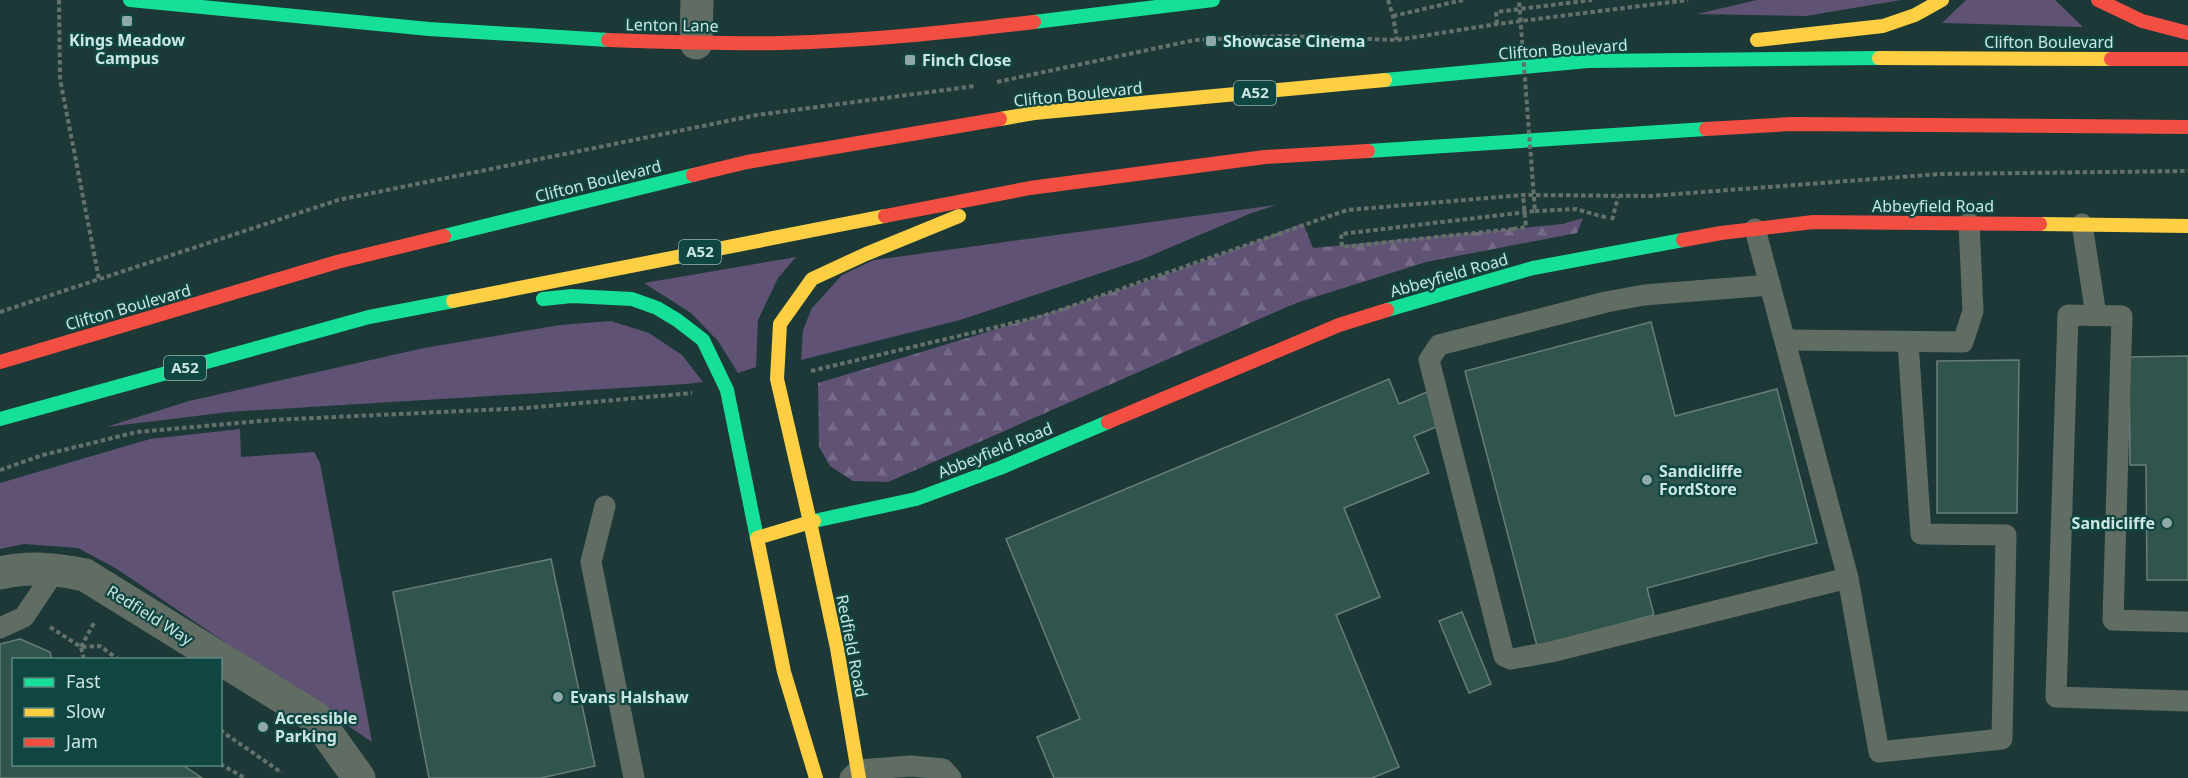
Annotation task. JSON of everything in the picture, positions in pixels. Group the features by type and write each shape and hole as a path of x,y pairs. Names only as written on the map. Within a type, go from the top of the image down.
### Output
{"main road":[{"name":"Lenton Lane","path":"130,0 357,24 544,37 696,43 806,42 951,31 1168,3 1213,0"},
{"path":"1743,42 1883,26 1915,15 1942,0"},
{"path":"2098,0 2121,13 2156,27 2188,33"},
{"path":"1588,61 1707,46"},
{"name":"Clifton Boulevard","path":"0,362 337,262 747,162 1035,114 1588,61 1754,58 2188,59"},
{"name":"A52","path":"0,419 409,308 1030,188 1265,157 1791,124 2188,127"},
{"name":"Redfield Road","path":"856,775 837,648 777,379 780,324 812,279 866,254 1030,188"},
{"name":"Abbeyfield Road","path":"757,538 810,522 915,499 1000,468 1339,325 1424,298 1533,268 1721,233 1813,222 2188,226"},
{"path":"409,308 572,296 632,299 657,308 703,340 728,390 784,672 816,778"}],"street":[{"path":"696,43 697,0"},
{"name":"Redfield Way","path":"0,573 21,568 56,569 85,575 219,658"},
{"name":"Redfield Way","path":"222,660 316,718 359,778"}],"lane":[{"path":"1785,340 1963,342 1973,311 1969,223"},
{"path":"2082,224 2096,315"},
{"path":"1755,229 1848,578 1879,752 2002,739 2006,535 1921,534 1908,342"},
{"path":"1770,285 1644,295 1606,302 1439,345 1429,360 1504,656 1510,659 1551,652 1848,578"},
{"path":"2188,622 2113,620 2122,316 2068,315 2056,697 2188,701"},
{"path":"605,506 591,562 634,778"},
{"path":"0,628 24,617 56,569"},
{"path":"856,775 911,766 943,769 951,778"}],"path":[{"path":"59,0 60,79 99,279"},
{"path":"1388,0 1396,40 1497,24 1688,0"},
{"path":"1393,16 1463,0"},
{"path":"1519,0 1535,211"},
{"path":"1497,24 1496,12 1592,0"},
{"path":"777,379 1043,316 1347,210 1523,195 1650,196 1940,174 2188,171"},
{"path":"1523,195 1526,227 1342,247 1341,234 1535,211 1576,209 1612,219"},
{"path":"0,470 43,455 137,432 272,420 526,408 728,390"},
{"path":"81,647 100,646 116,658"},
{"path":"222,731 282,772"},
{"path":"222,766 245,778"}],"green space":[{"path":"1757,0 1901,0 1806,16 1697,14"},
{"path":"1966,0 2055,0 2083,27 1942,23"},
{"path":"1276,205 1249,214 1143,259 960,320 801,360 803,330 812,308 842,275 874,260"},
{"path":"1583,218 1577,233 1426,262 1296,303 888,482 853,481 830,466 819,447 818,383 1123,289 1303,223 1313,248 1563,224"},
{"path":"796,257 778,278 758,320 756,367 738,373 718,341 691,313 644,283"},
{"path":"611,321 649,333 682,355 703,382 229,412 106,427 189,401 424,348 560,325"},
{"path":"240,429 241,457 314,452 320,463 372,742 117,569 78,548 24,544 0,549 0,483 150,439"}],"building":[{"name":"Sandicliffe FordStore","path":"1651,322 1675,416 1777,389 1817,543 1647,588 1654,615 1537,646 1465,371"},
{"name":"Sandicliffe","path":"2188,356 2188,580 2147,580 2146,465 2130,465 2129,357"},
{"path":"2019,360 2017,513 1937,513 1937,361"},
{"path":"1389,379 1399,404 1427,392 1441,425 1414,436 1429,473 1344,508 1380,597 1336,615 1399,767 1372,778 1054,778 1037,737 1080,719 1006,539"},
{"path":"551,559 595,766 541,778 429,778 393,592"},
{"path":"1462,612 1491,684 1469,693 1439,621"},
{"path":"20,639 50,652 52,658 12,658 12,766 184,766 202,778 0,778 0,644"}],"traffic: fast":[{"path":"130,0 429,29 608,40"},
{"path":"1034,22 1213,0"},
{"path":"1385,80 1588,61 1879,58"},
{"path":"1368,151 1706,129"},
{"path":"444,236 693,175"},
{"path":"1387,310 1533,268 1683,240"},
{"path":"543,299 572,296 632,299 657,308 703,340 727,390 757,538"},
{"path":"0,419 369,317 453,301"},
{"path":"814,521 916,499 1000,468 1108,422"}],"traffic: slow":[{"path":"1757,40 1883,26 1915,15 1942,0"},
{"path":"1879,58 2111,59"},
{"path":"1000,119 1034,113 1385,80"},
{"path":"453,301 885,216"},
{"path":"810,522 777,379 780,324 812,279 959,216"},
{"path":"2040,224 2188,226"},
{"path":"814,521 757,538 784,672 816,778"},
{"path":"810,522 837,648 859,778"}],"traffic: jam":[{"path":"2098,0 2142,21 2188,33"},
{"path":"608,40 814,42 908,36 1034,22"},
{"path":"2111,59 2188,59"},
{"path":"693,175 747,162 1000,119"},
{"path":"1706,129 1791,124 2188,127"},
{"path":"885,216 1030,188 1265,157 1368,151"},
{"path":"1683,240 1813,222 2040,224"},
{"path":"0,362 337,262 444,236"},
{"path":"1108,422 1339,325 1387,310"}],"place":[{"name":"Kings Meadow Campus","path":"127,21"},
{"name":"Showcase Cinema","path":"1211,41"},
{"name":"Finch Close","path":"910,60"},
{"name":"Sandicliffe FordStore","path":"1647,480"},
{"name":"Sandicliffe","path":"2167,523"},
{"name":"Evans Halshaw","path":"558,697"},
{"name":"Accessible Parking","path":"263,727"}]}
